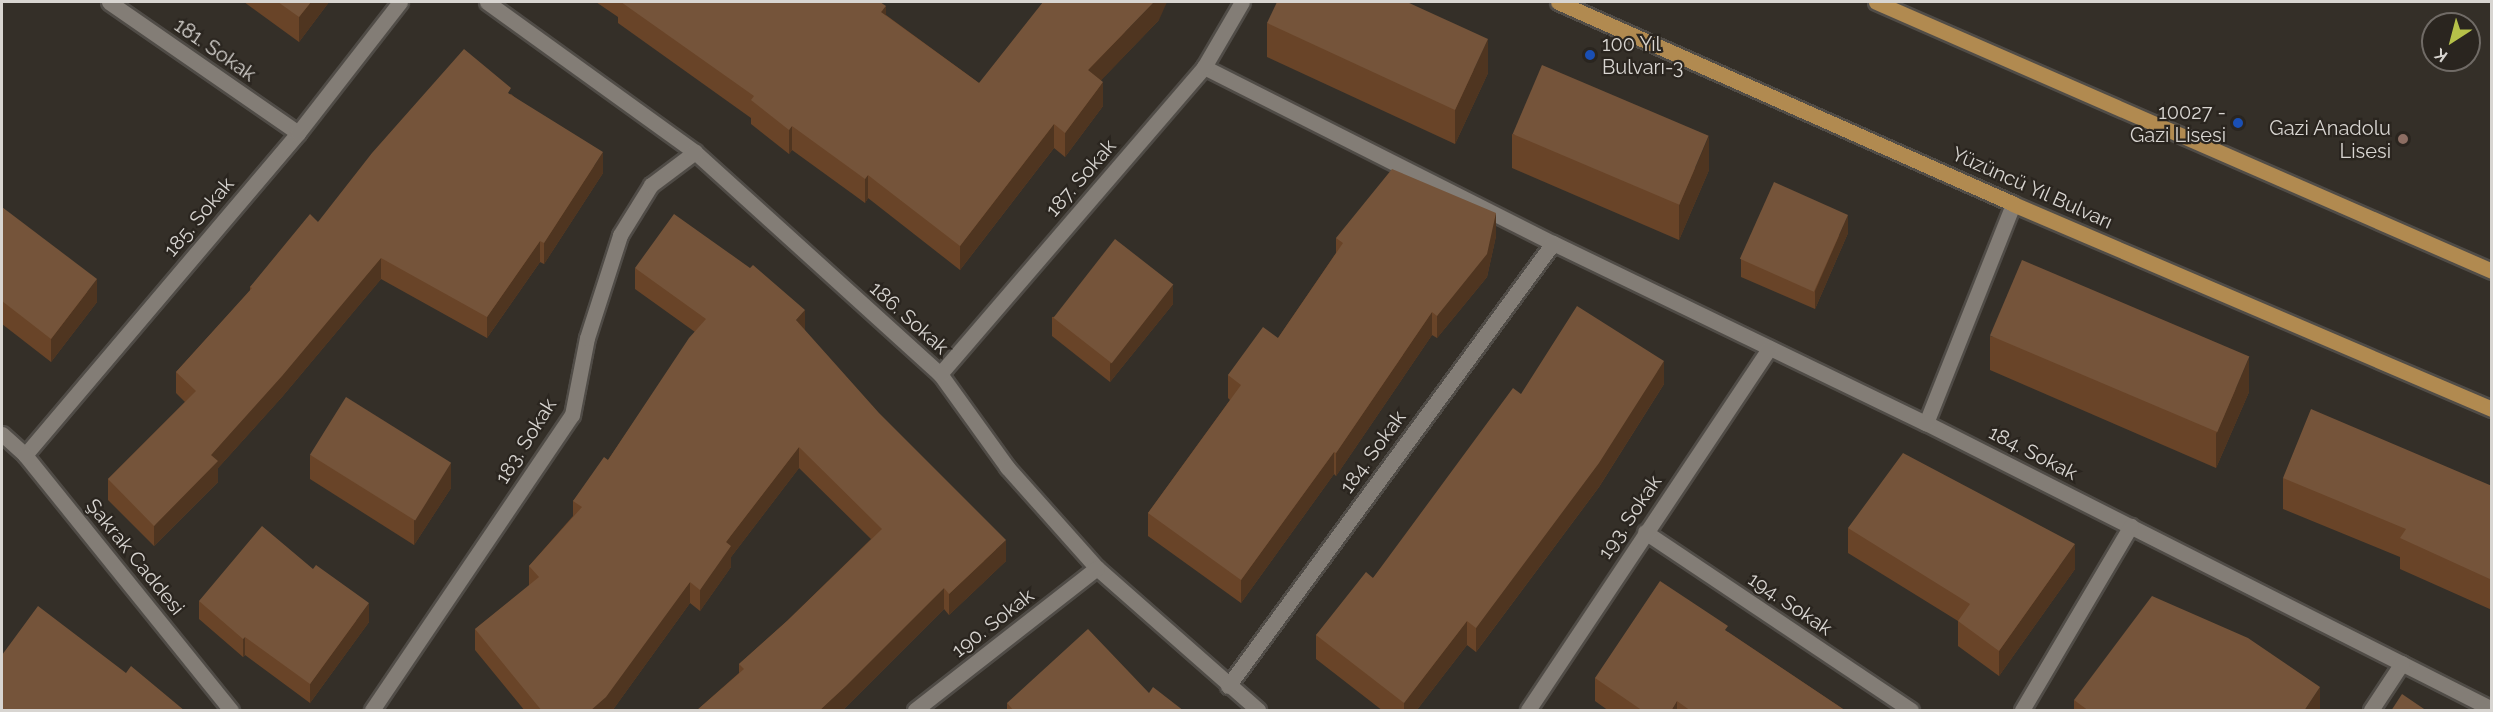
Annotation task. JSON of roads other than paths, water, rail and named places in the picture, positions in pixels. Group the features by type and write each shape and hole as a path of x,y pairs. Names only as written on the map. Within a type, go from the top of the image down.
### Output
{"main road":[{"name":"Yüzüncü Yıl Bulvarı","path":"1558,2 2013,204 2492,409"},
{"path":"1876,2 2492,271"}],"street":[{"name":"181. Sokak","path":"109,2 298,133"},
{"name":"185. Sokak","path":"25,455 298,133 400,2"},
{"name":"186. Sokak","path":"487,2 695,152 940,374 1007,467 1096,568 1258,711"},
{"name":"187. Sokak","path":"940,374 1204,67 1242,2"},
{"name":"184. Sokak","path":"1204,67 1552,243 1926,423 2492,709"},
{"name":"183. Sokak","path":"372,711 572,415 587,338 620,235 651,185 695,152"},
{"path":"1926,423 2013,204"},
{"name":"184. Sokak","path":"1228,686 1552,243"},
{"name":"193. Sokak","path":"1528,711 1769,348"},
{"name":"Şakrak Caddesi","path":"2,434 25,455 231,711"},
{"path":"2022,711 2132,526"},
{"name":"194. Sokak","path":"1645,532 1911,711"},
{"name":"190. Sokak","path":"915,711 1096,568"},
{"path":"2371,711 2402,663"}],"place":[{"name":"100 Yıl Bulvarı-3","path":"1590,55"},
{"name":"10027 - Gazi Lisesi","path":"2238,123"},
{"name":"Gazi Anadolu Lisesi","path":"2403,139"}]}
